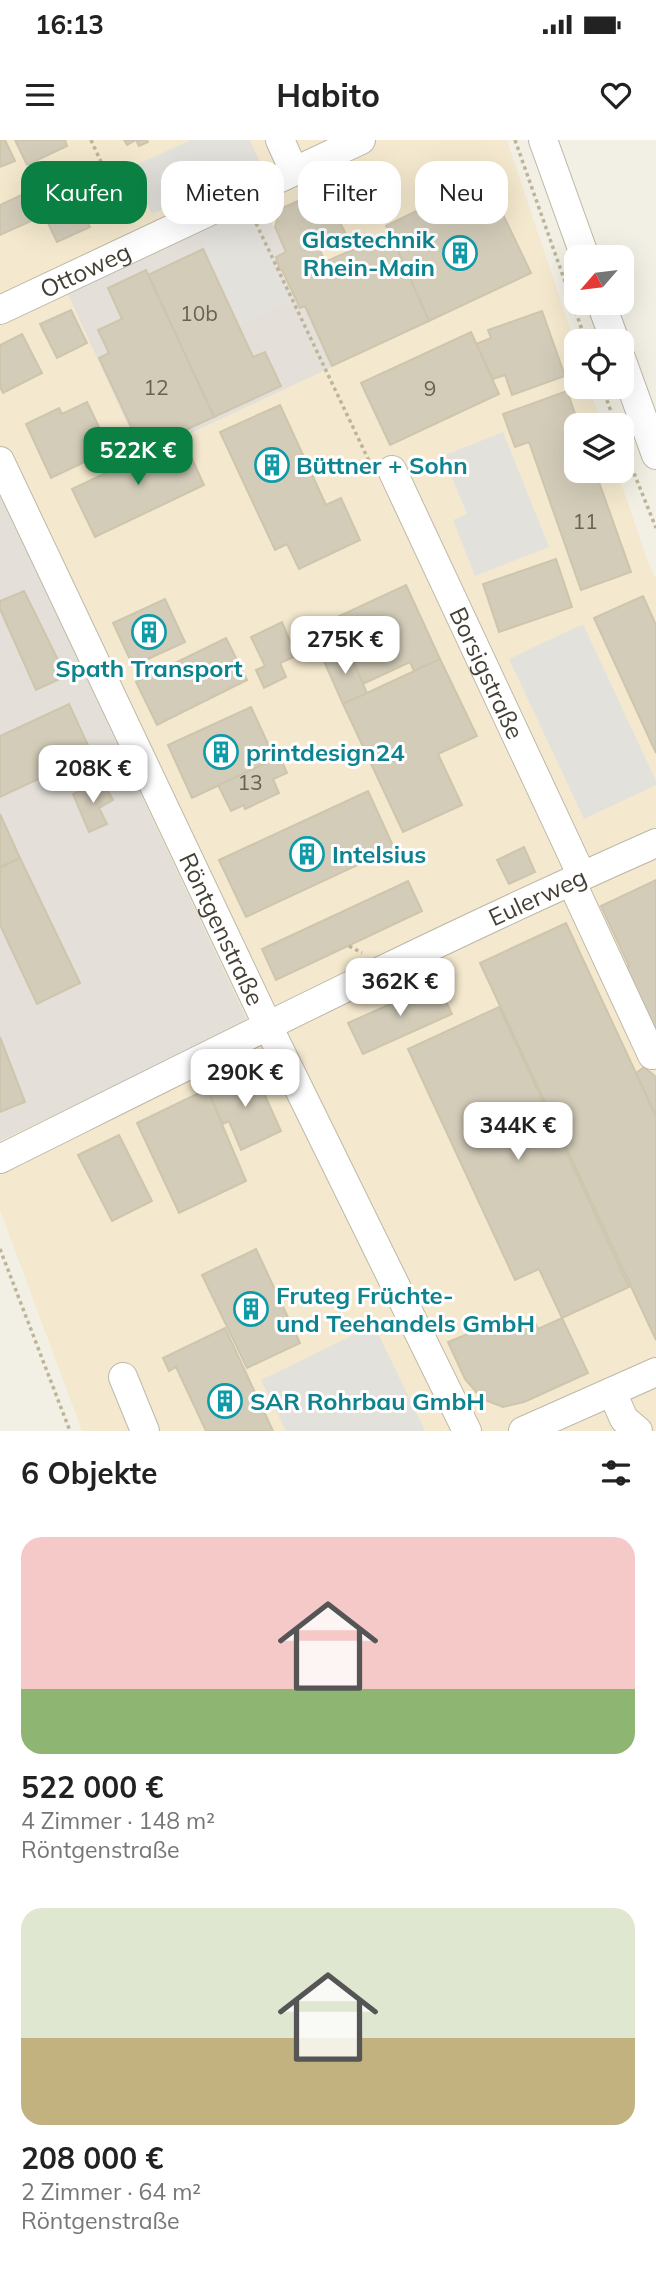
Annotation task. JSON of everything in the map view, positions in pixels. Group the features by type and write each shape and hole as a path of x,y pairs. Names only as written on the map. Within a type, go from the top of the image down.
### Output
{"street":[{"path":"280,140 294,171"},
{"name":"Ottoweg","path":"284,176 361,140"},
{"path":"543,140 581,245"},
{"name":"Ottoweg","path":"0,310 182,224"},
{"path":"634,394 656,455"},
{"name":"Röntgenstraße","path":"0,461 268,1026 467,1431"},
{"name":"Borsigstraße","path":"392,470 577,878 652,1055 656,1053"},
{"name":"Eulerweg","path":"0,1159 268,1026 656,843"},
{"path":"523,1431 656,1372"},
{"path":"123,1377 145,1431"},
{"path":"612,1392 624,1419 636,1431"}],"path":[{"path":"91,140 139,244"},
{"path":"515,140 582,329"},
{"path":"256,224 377,477 392,470"},
{"path":"634,473 656,528"},
{"path":"349,946 349,957"},
{"path":"0,1249 70,1431"}],"shaded area":[{"path":"0,140 507,140 570,329 564,329 564,399 593,399 598,413 564,413 564,483 621,483 656,579 656,1431 82,1431 0,1210"},
{"path":"191,140 250,140 259,161 161,161 161,210 152,214 147,203 147,161 144,161"},
{"path":"205,224 272,224 286,252 275,257 280,270 299,308 305,306 332,367 142,456 65,288"},
{"path":"217,224 258,224 293,300 241,324 198,233"},
{"path":"503,432 549,547 475,576 453,520 467,514 443,456"},
{"path":"0,494 248,1022 0,1141"},
{"path":"583,624 656,781 656,785 584,819 509,659"},
{"path":"374,1325 425,1431 286,1431 261,1380"}],"building":[{"path":"0,140 5,140 15,161 0,167"},
{"path":"15,140 65,140 67,146 35,161 25,161"},
{"path":"136,140 147,140 148,142 139,146"},
{"path":"21,195 21,224 24,224 0,235 0,205"},
{"path":"298,201 298,224 341,224 347,236 319,248 325,262 390,233 429,321 332,366 305,306 300,308 276,257 286,252 275,227 276,224 284,224 284,207"},
{"name":"Glastechnik Rhein-Main","path":"415,212 415,224 508,224 531,273 429,321 386,226 401,224 401,219"},
{"path":"48,224 88,224 90,227 57,242"},
{"path":"203,249 253,357 265,352 281,386 214,417 148,275"},
{"path":"146,270 214,417 142,450 99,358 109,353 98,330 122,319 108,288"},
{"path":"71,310 87,343 57,358 40,324"},
{"path":"542,311 564,376 512,395 505,375 493,379 476,344 491,338 488,330"},
{"path":"471,332 499,394 390,445 361,383"},
{"path":"22,334 42,373 3,393 0,387 0,345"},
{"path":"564,392 564,399 570,399 575,413 564,413 564,483 599,483 631,572 581,590 529,442 515,447 503,414"},
{"path":"87,402 110,450 51,478 26,424 59,408 62,414"},
{"name":"Büttner + Sohn","path":"280,405 326,505 341,498 360,540 299,569 287,544 275,550 220,432"},
{"path":"182,437 204,485 95,537 72,489"},
{"path":"556,559 572,607 499,632 483,584"},
{"path":"406,585 440,659 414,671 410,662 363,684 333,619"},
{"path":"24,591 66,676 36,690 0,609 0,601"},
{"path":"643,596 656,625 656,753 594,618"},
{"name":"Spath Transport","path":"165,599 185,642 133,666 113,623"},
{"path":"282,622 296,656 280,663 286,677 264,688 256,670 265,666 251,637"},
{"path":"226,638 247,680 157,725 136,682"},
{"path":"347,648 367,693 343,704 323,659"},
{"path":"440,659 477,736 438,754 462,805 403,832 343,704"},
{"path":"69,704 92,754 0,797 0,736"},
{"name":"printdesign24","path":"251,707 275,759 192,798 168,745"},
{"path":"280,757 287,773 273,779 279,793 245,809 244,805 231,811 218,785"},
{"path":"102,781 113,800 99,808 107,824 89,832 73,794"},
{"name":"Intelsius","path":"368,791 394,848 246,917 219,860"},
{"path":"0,814 20,858 0,867"},
{"path":"524,847 535,872 509,884 497,860"},
{"path":"20,858 80,983 37,1004 0,925 0,868"},
{"path":"656,880 656,1033 620,970 629,966 601,906"},
{"path":"408,881 422,911 276,980 262,949"},
{"path":"566,923 656,1116 656,1340 480,963"},
{"path":"437,983 452,1014 363,1054 348,1023"},
{"path":"499,1007 629,1287 562,1318 539,1269 515,1280 408,1049"},
{"path":"0,1037 25,1102 0,1112"},
{"path":"644,1067 656,1077 656,1116 636,1073"},
{"path":"253,1069 281,1131 241,1150 229,1121 223,1124 207,1089"},
{"path":"207,1089 246,1181 179,1213 137,1123"},
{"path":"119,1135 152,1201 112,1221 78,1155"},
{"name":"Fruteg Früchte- und Teehandels GmbH","path":"256,1249 300,1343 247,1368 202,1275"},
{"path":"533,1318 538,1329 562,1318 588,1373 524,1402 503,1407 482,1399 465,1379 448,1342 492,1324 495,1335"},
{"name":"SAR Rohrbau GmbH","path":"225,1328 273,1431 206,1431 176,1367 169,1371 163,1358"}],"place":[{"name":"Glastechnik Rhein-Main","path":"460,253"},
{"name":"Büttner + Sohn","path":"272,465"},
{"name":"Spath Transport","path":"149,632"},
{"name":"printdesign24","path":"221,752"},
{"name":"Intelsius","path":"307,854"},
{"name":"Fruteg Früchte- und Teehandels GmbH","path":"251,1309"},
{"name":"SAR Rohrbau GmbH","path":"225,1401"}]}
